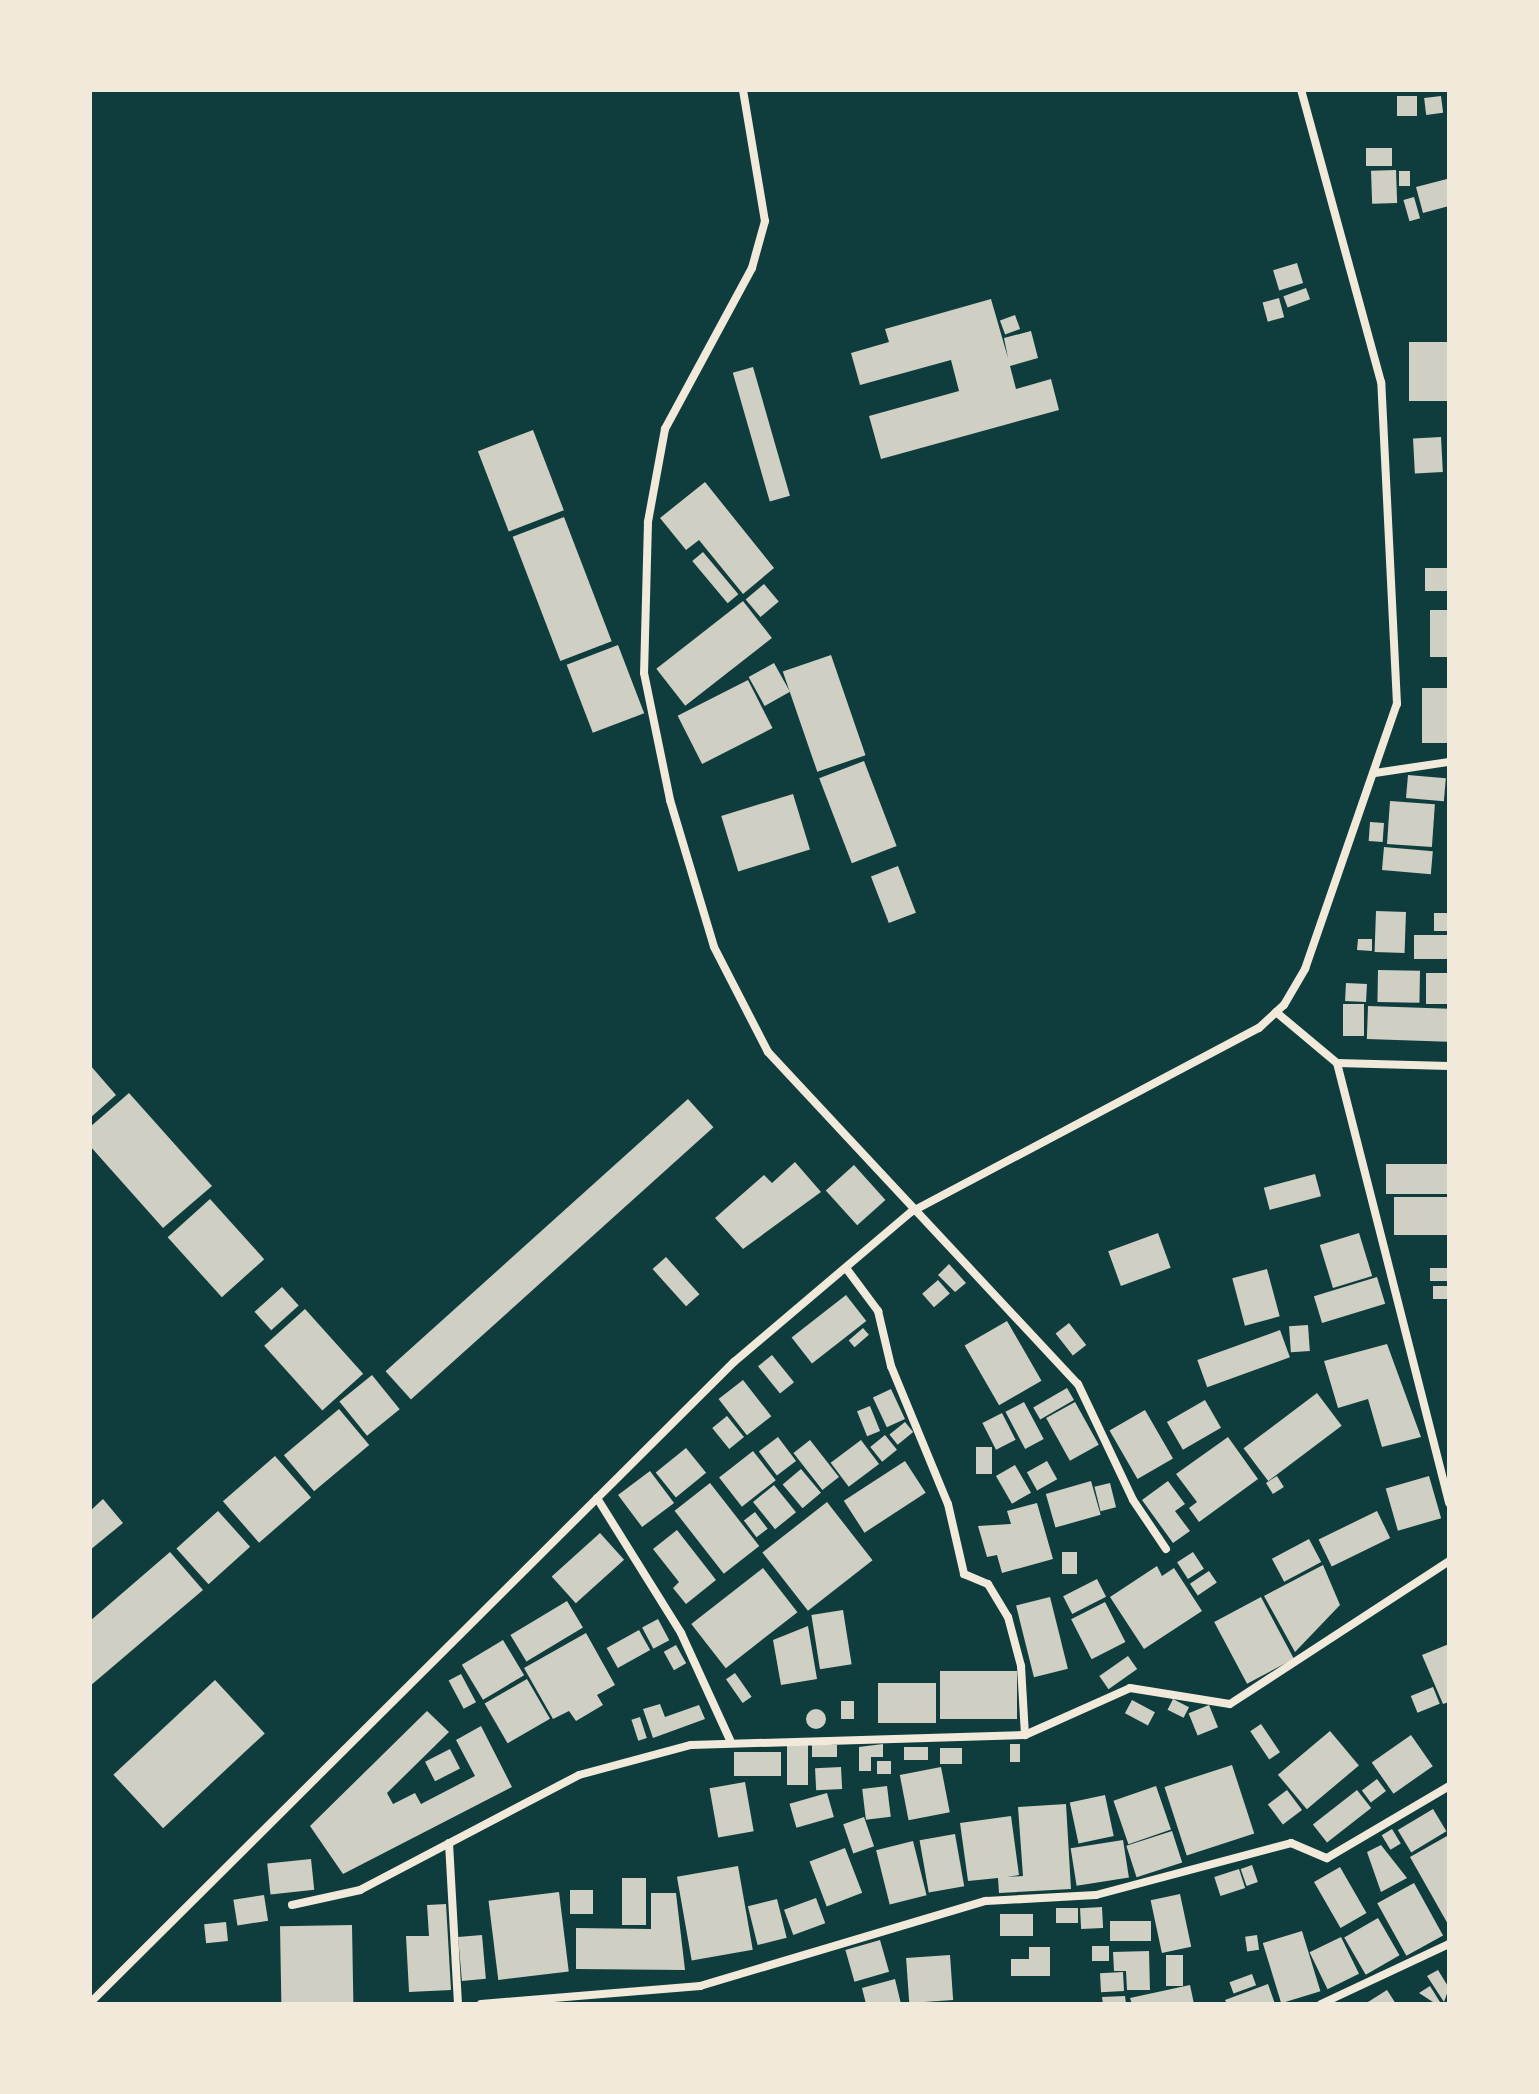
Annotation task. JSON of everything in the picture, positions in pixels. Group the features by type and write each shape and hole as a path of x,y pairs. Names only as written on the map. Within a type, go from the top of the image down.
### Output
{"street":[{"path":"743,90 765,221 752,268 665,429 648,522 644,673 670,800 714,947 768,1052 911,1212 1078,1384 1133,1500 1166,1549"},
{"path":"90,2003 734,1362 911,1212 1259,1028 1276,1012 1305,969 1397,704 1381,382 1301,90"},
{"path":"1375,773 1449,762"},
{"path":"1276,1012 1337,1063 1449,1503"},
{"path":"1337,1063 1449,1066"},
{"path":"846,1268 878,1311 891,1366 948,1504 964,1574 988,1584 1008,1617 1021,1666 1025,1735"},
{"path":"597,1498 681,1633 730,1740"},
{"path":"292,1905 360,1890 579,1775 730,1740 1025,1735 1130,1688 1230,1704 1449,1561"},
{"path":"481,2004 700,1986 986,1901 1096,1895 1291,1843 1327,1858 1449,1786"},
{"path":"449,1843 458,2004"},
{"path":"1321,2004 1449,1944"}],"building":[{"path":"1397,96 1417,96 1417,116 1397,116"},
{"path":"1441,96 1443,113 1426,115 1424,98"},
{"path":"1366,148 1392,148 1392,166 1366,166"},
{"path":"1396,170 1397,203 1372,204 1371,171"},
{"path":"1399,171 1410,171 1410,186 1399,186"},
{"path":"1447,179 1449,206 1423,213 1416,187"},
{"path":"1414,197 1420,218 1409,221 1403,200"},
{"path":"1297,263 1303,283 1279,290 1273,270"},
{"path":"1306,288 1310,299 1288,307 1283,296"},
{"path":"1279,298 1284,317 1268,322 1263,302"},
{"path":"991,299 1008,358 1004,338 1031,331 1038,358 1010,366 1016,389 1051,379 1059,410 881,459 869,416 959,391 951,360 860,385 851,353 889,342 885,329"},
{"path":"1015,315 1020,329 1005,335 1000,320"},
{"path":"1409,342 1449,342 1449,401 1409,401"},
{"path":"753,367 790,496 770,502 733,373"},
{"path":"533,430 564,510 509,531 478,451"},
{"path":"1441,437 1443,472 1415,473 1413,438"},
{"path":"705,482 774,568 743,594 699,540 686,550 660,518"},
{"path":"564,517 612,641 560,661 513,537"},
{"path":"703,552 738,594 728,603 692,561"},
{"path":"1425,568 1449,568 1449,591 1425,591"},
{"path":"764,584 779,602 760,617 746,599"},
{"path":"743,601 772,638 685,706 656,669"},
{"path":"1430,610 1449,610 1449,657 1430,657"},
{"path":"618,645 644,713 593,733 567,665"},
{"path":"831,655 866,755 817,772 783,672"},
{"path":"774,663 790,692 765,706 749,677"},
{"path":"748,680 773,728 702,764 678,716"},
{"path":"1422,688 1449,688 1449,743 1422,743"},
{"path":"864,761 897,846 852,863 819,778"},
{"path":"1408,775 1446,778 1444,801 1406,798"},
{"path":"793,794 810,849 738,871 721,816"},
{"path":"1390,801 1435,804 1432,847 1387,844"},
{"path":"1370,822 1384,823 1383,842 1369,841"},
{"path":"1384,847 1433,851 1431,874 1382,870"},
{"path":"898,866 916,913 889,923 871,876"},
{"path":"1376,911 1406,912 1405,953 1375,952"},
{"path":"1434,913 1449,913 1449,931 1434,931"},
{"path":"1414,935 1449,935 1449,959 1414,959"},
{"path":"1358,939 1372,939 1372,951 1357,950"},
{"path":"1378,970 1420,971 1419,1003 1377,1002"},
{"path":"1426,973 1449,973 1449,1004 1426,1004"},
{"path":"1346,983 1367,984 1366,1002 1345,1001"},
{"path":"1343,1004 1364,1004 1364,1036 1343,1036"},
{"path":"1368,1006 1449,1009 1448,1042 1367,1039"},
{"path":"90,1065 116,1095 90,1118"},
{"path":"129,1093 212,1186 163,1228 90,1146 90,1127"},
{"path":"688,1099 713,1127 411,1400 386,1371"},
{"path":"795,1162 821,1192 743,1249 715,1218 764,1175 772,1183"},
{"path":"1386,1164 1449,1164 1449,1194 1386,1194"},
{"path":"854,1165 885,1200 857,1225 826,1190"},
{"path":"1315,1174 1321,1196 1270,1210 1264,1188"},
{"path":"1394,1197 1449,1197 1449,1235 1394,1235"},
{"path":"210,1199 264,1259 222,1297 168,1237"},
{"path":"1158,1233 1171,1268 1121,1286 1108,1251"},
{"path":"1359,1233 1372,1276 1333,1288 1320,1245"},
{"path":"666,1257 699,1294 686,1306 653,1269"},
{"path":"949,1264 966,1283 955,1292 938,1275"},
{"path":"1430,1268 1449,1268 1449,1281 1430,1281"},
{"path":"1267,1269 1280,1316 1245,1326 1232,1278"},
{"path":"1377,1277 1385,1304 1322,1323 1314,1296"},
{"path":"938,1280 950,1294 934,1307 922,1294"},
{"path":"1433,1286 1449,1286 1449,1299 1433,1299"},
{"path":"282,1287 299,1306 271,1330 255,1312"},
{"path":"846,1295 866,1321 812,1363 792,1337"},
{"path":"305,1309 363,1374 322,1410 264,1346"},
{"path":"1007,1321 1042,1381 999,1405 965,1346"},
{"path":"1069,1323 1086,1345 1073,1356 1056,1333"},
{"path":"1308,1325 1310,1351 1291,1352 1289,1326"},
{"path":"863,1328 869,1335 855,1347 849,1340"},
{"path":"1280,1330 1290,1357 1207,1387 1197,1360"},
{"path":"1387,1344 1421,1437 1382,1447 1368,1399 1338,1408 1324,1361"},
{"path":"772,1355 794,1382 780,1394 758,1366"},
{"path":"372,1375 400,1409 367,1436 339,1401"},
{"path":"743,1380 771,1416 747,1435 719,1399"},
{"path":"1067,1388 1074,1400 1040,1420 1033,1408"},
{"path":"891,1389 905,1419 887,1427 873,1397"},
{"path":"1317,1393 1342,1426 1268,1481 1244,1448"},
{"path":"1205,1400 1221,1428 1183,1450 1167,1422"},
{"path":"1024,1402 1044,1439 1025,1449 1005,1412"},
{"path":"1075,1402 1099,1445 1070,1461 1046,1418"},
{"path":"870,1406 880,1431 867,1436 857,1411"},
{"path":"339,1409 369,1445 314,1491 284,1455"},
{"path":"1145,1410 1173,1458 1137,1479 1109,1430"},
{"path":"1002,1413 1016,1440 996,1450 982,1423"},
{"path":"727,1416 744,1437 729,1449 712,1428"},
{"path":"905,1422 913,1432 898,1445 889,1435"},
{"path":"885,1435 897,1450 882,1462 870,1447"},
{"path":"778,1437 796,1461 777,1475 759,1451"},
{"path":"1228,1437 1258,1479 1199,1522 1189,1508 1197,1502 1176,1474"},
{"path":"810,1440 839,1477 822,1490 793,1453"},
{"path":"861,1440 879,1464 849,1487 831,1463"},
{"path":"976,1447 992,1447 992,1474 976,1474"},
{"path":"686,1448 706,1473 676,1497 656,1473"},
{"path":"753,1451 776,1480 742,1507 719,1477"},
{"path":"275,1456 311,1498 259,1543 223,1501"},
{"path":"905,1461 926,1493 864,1533 844,1501"},
{"path":"1047,1461 1057,1479 1037,1491 1027,1472"},
{"path":"1015,1465 1031,1493 1012,1504 996,1476"},
{"path":"801,1469 821,1493 803,1508 783,1484"},
{"path":"650,1471 674,1503 642,1527 618,1495"},
{"path":"1277,1476 1284,1487 1273,1494 1266,1483"},
{"path":"1429,1476 1441,1518 1398,1531 1386,1488"},
{"path":"1091,1481 1101,1515 1055,1528 1046,1494"},
{"path":"1168,1481 1185,1504 1175,1511 1190,1531 1173,1543 1142,1500"},
{"path":"710,1483 759,1546 724,1574 675,1511"},
{"path":"1110,1483 1116,1507 1101,1511 1094,1487"},
{"path":"774,1485 796,1512 775,1529 753,1502"},
{"path":"103,1499 123,1523 90,1550 90,1511"},
{"path":"827,1502 873,1560 808,1611 762,1552"},
{"path":"1037,1503 1053,1559 1002,1573 997,1555 987,1557 978,1526 1011,1524 1007,1511"},
{"path":"218,1511 250,1547 209,1584 176,1548"},
{"path":"1377,1511 1390,1538 1332,1566 1319,1539"},
{"path":"755,1512 768,1529 756,1537 744,1520"},
{"path":"677,1530 716,1580 686,1604 673,1588 679,1582 653,1549"},
{"path":"600,1533 624,1560 576,1603 552,1576"},
{"path":"1309,1539 1321,1562 1284,1582 1272,1559"},
{"path":"170,1552 203,1590 90,1686 90,1621"},
{"path":"1062,1552 1077,1552 1077,1574 1062,1574"},
{"path":"1193,1552 1204,1569 1188,1579 1177,1562"},
{"path":"1323,1565 1340,1605 1295,1652 1264,1596"},
{"path":"1157,1566 1162,1576 1174,1568 1202,1611 1144,1649 1110,1597"},
{"path":"763,1568 797,1612 726,1668 691,1624"},
{"path":"1209,1571 1217,1583 1198,1595 1190,1584"},
{"path":"1097,1579 1106,1597 1072,1614 1063,1596"},
{"path":"1050,1597 1068,1669 1034,1677 1016,1605"},
{"path":"1261,1597 1294,1659 1247,1684 1214,1622"},
{"path":"567,1601 583,1628 526,1662 510,1635"},
{"path":"1105,1602 1125,1642 1092,1659 1071,1619"},
{"path":"843,1610 852,1664 820,1669 811,1615"},
{"path":"658,1619 669,1640 653,1649 642,1627"},
{"path":"808,1626 817,1679 781,1685 773,1640"},
{"path":"639,1630 650,1650 618,1668 607,1648"},
{"path":"586,1633 615,1685 597,1695 603,1705 576,1721 569,1711 553,1719 524,1668"},
{"path":"503,1640 524,1675 483,1700 462,1665"},
{"path":"1449,1644 1449,1702 1443,1704 1422,1655"},
{"path":"676,1645 686,1663 674,1670 664,1652"},
{"path":"1128,1656 1137,1669 1109,1689 1099,1676"},
{"path":"940,1671 1017,1671 1017,1719 940,1719"},
{"path":"735,1673 752,1697 743,1703 726,1679"},
{"path":"461,1674 476,1702 464,1709 449,1681"},
{"path":"527,1679 550,1719 508,1743 485,1704"},
{"path":"215,1680 265,1733 163,1828 113,1775"},
{"path":"878,1683 936,1683 936,1723 878,1723"},
{"path":"1433,1687 1440,1704 1417,1713 1411,1696"},
{"path":"1173,1699 1189,1707 1184,1718 1168,1710"},
{"path":"1132,1700 1155,1712 1148,1725 1125,1713"},
{"path":"841,1701 854,1701 854,1719 841,1719"},
{"path":"660,1704 665,1717 699,1705 705,1719 653,1738 643,1709"},
{"path":"1209,1705 1218,1727 1198,1735 1189,1713"},
{"path":"816,1709 823,1712 826,1719 823,1726 816,1729 809,1726 806,1719 809,1712"},
{"path":"427,1711 449,1732 387,1793 393,1804 415,1793 421,1804 475,1776 456,1740 481,1726 512,1787 343,1874 310,1826"},
{"path":"640,1717 647,1738 638,1741 631,1720"},
{"path":"1261,1724 1280,1752 1269,1759 1250,1731"},
{"path":"1330,1731 1359,1765 1307,1809 1278,1775"},
{"path":"1411,1735 1433,1766 1393,1794 1372,1763"},
{"path":"883,1744 883,1757 871,1757 871,1771 859,1771 859,1747"},
{"path":"1010,1744 1020,1744 1020,1762 1010,1762"},
{"path":"787,1745 808,1745 808,1785 787,1785"},
{"path":"812,1745 837,1745 837,1757 812,1757"},
{"path":"904,1747 928,1747 928,1760 904,1760"},
{"path":"940,1748 962,1748 962,1764 940,1764"},
{"path":"450,1749 460,1769 435,1781 425,1762"},
{"path":"734,1752 781,1752 781,1776 734,1776"},
{"path":"877,1761 891,1761 891,1774 877,1774"},
{"path":"1232,1765 1254,1833 1187,1855 1164,1787"},
{"path":"841,1767 842,1789 816,1790 815,1768"},
{"path":"941,1767 950,1812 909,1820 900,1775"},
{"path":"1377,1779 1386,1791 1371,1802 1362,1790"},
{"path":"745,1782 754,1831 718,1837 710,1788"},
{"path":"887,1786 891,1817 866,1820 862,1789"},
{"path":"1156,1786 1171,1829 1128,1844 1113,1801"},
{"path":"1287,1790 1302,1810 1283,1824 1268,1804"},
{"path":"1357,1790 1371,1808 1327,1843 1313,1824"},
{"path":"827,1793 834,1817 796,1828 790,1804"},
{"path":"1105,1795 1114,1836 1079,1844 1070,1802"},
{"path":"1066,1804 1071,1889 999,1893 998,1878 968,1881 960,1823 1011,1816 1019,1875 1007,1877 1023,1876 1018,1807"},
{"path":"1433,1809 1446,1831 1411,1852 1398,1830"},
{"path":"864,1817 874,1846 853,1853 843,1824"},
{"path":"1392,1829 1401,1844 1390,1850 1382,1835"},
{"path":"1172,1831 1182,1862 1137,1877 1126,1846"},
{"path":"955,1834 964,1886 929,1892 920,1840"},
{"path":"1447,1836 1449,1841 1449,1926 1410,1857"},
{"path":"1123,1840 1129,1878 1077,1886 1071,1848"},
{"path":"913,1841 927,1895 890,1905 876,1850"},
{"path":"1381,1845 1407,1878 1381,1892 1367,1852"},
{"path":"845,1848 862,1893 827,1906 810,1862"},
{"path":"311,1859 314,1890 270,1894 267,1864"},
{"path":"1252,1865 1258,1882 1247,1886 1241,1869"},
{"path":"738,1866 753,1950 692,1960 677,1877"},
{"path":"1340,1867 1366,1913 1341,1928 1314,1882"},
{"path":"1239,1869 1245,1888 1220,1896 1214,1877"},
{"path":"622,1878 646,1878 646,1925 622,1925"},
{"path":"1414,1883 1443,1935 1406,1956 1377,1903"},
{"path":"570,1890 593,1890 593,1914 570,1914"},
{"path":"559,1892 569,1971 498,1980 489,1901"},
{"path":"651,1893 676,1893 685,1970 576,1969 576,1928 651,1929"},
{"path":"1180,1894 1191,1947 1162,1953 1151,1900"},
{"path":"264,1895 268,1921 237,1926 233,1900"},
{"path":"816,1898 825,1923 793,1935 784,1910"},
{"path":"777,1899 787,1938 758,1945 748,1906"},
{"path":"446,1904 451,1990 409,1992 406,1936 429,1936 427,1905"},
{"path":"1102,1907 1103,1928 1081,1929 1080,1908"},
{"path":"1056,1908 1078,1908 1078,1923 1056,1923"},
{"path":"1000,1914 1033,1914 1033,1936 1000,1936"},
{"path":"1378,1918 1400,1955 1366,1975 1344,1938"},
{"path":"1110,1921 1151,1921 1151,1941 1110,1941"},
{"path":"226,1922 228,1941 206,1943 204,1924"},
{"path":"352,1925 353,2004 281,2004 280,1926"},
{"path":"1302,1931 1320,1991 1281,2003 1263,1943"},
{"path":"482,1935 486,1979 462,1981 458,1937"},
{"path":"1257,1935 1259,1950 1247,1952 1245,1937"},
{"path":"1341,1937 1359,1974 1328,1989 1310,1952"},
{"path":"880,1940 889,1972 854,1982 845,1950"},
{"path":"1092,1946 1109,1946 1109,1961 1092,1961"},
{"path":"1029,1947 1050,1947 1050,1976 1011,1976 1011,1959 1029,1959"},
{"path":"1149,1951 1150,1990 1127,1990 1126,1971 1114,1971 1113,1952"},
{"path":"950,1955 953,2000 909,2003 906,1958"},
{"path":"1166,1955 1183,1955 1183,1986 1166,1986"},
{"path":"1438,1970 1449,1988 1444,2002 1427,1976"},
{"path":"1123,1972 1124,1991 1101,1992 1100,1973"},
{"path":"1252,1974 1256,1985 1234,1993 1229,1982"},
{"path":"895,1979 901,2004 866,2004 862,1988"},
{"path":"1268,1984 1275,2004 1227,2004 1225,2000"},
{"path":"1190,1985 1194,2004 1132,2004 1130,1998"},
{"path":"1430,1986 1440,2002 1436,2004 1419,1993"},
{"path":"1387,1990 1396,2004 1368,2002"},
{"path":"1125,1996 1126,2004 1103,2004 1102,1997"}]}
